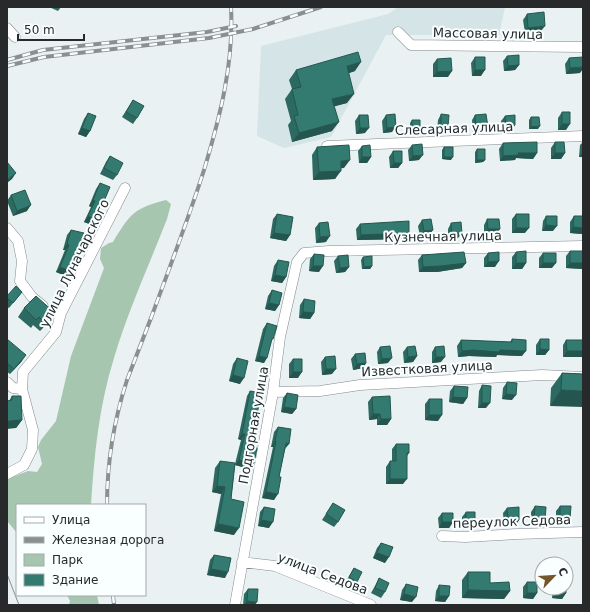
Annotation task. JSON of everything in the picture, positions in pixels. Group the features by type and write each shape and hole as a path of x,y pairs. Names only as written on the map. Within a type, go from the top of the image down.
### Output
{"street":[{"path":"7,28 15,37"},
{"name":"Массовая улица","path":"398,32 411,45 583,47"},
{"name":"Слесарная улица","path":"327,146 583,136"},
{"name":"улица Луначарского","path":"22,389 23,372 56,332 61,314 125,188"},
{"path":"7,228 18,241 22,260 20,281 32,297 59,320"},
{"name":"Кузнечная улица","path":"304,253 329,251 583,246"},
{"name":"Подгорная улица","path":"236,605 242,562 273,392 280,337 297,262 304,253"},
{"name":"Известковая улица","path":"273,392 320,391 360,385 542,375 583,377"},
{"path":"7,382 13,388 22,389 33,430 32,449 24,465 7,474"},
{"name":"переулок Седова","path":"442,536 465,537 583,532"},
{"name":"улица Седова","path":"242,562 275,566 371,605"}],"shaded area":[{"path":"398,7 505,7 499,35 386,35 331,137 284,148 257,136 261,46 388,14"}],"green space":[{"path":"166,200 171,204 167,219 120,340 104,394 98,431 91,504 16,504 16,532 7,521 7,479 28,471 37,472 42,464 38,447 41,440 56,421 71,356 104,268 100,259 101,248 113,242 124,225 140,209"},
{"path":"68,596 97,596 99,605 69,605 70,601"}],"building":[{"path":"544,12 545,26 528,28 527,14"},
{"path":"358,52 361,62 347,66 354,94 332,99 339,122 299,133 294,116 298,115 292,89 301,87 296,70"},
{"path":"519,55 519,65 508,66 507,56"},
{"path":"475,57 485,57 485,70 475,70"},
{"path":"583,57 583,67 570,68 569,58"},
{"path":"451,58 452,71 437,72 437,59"},
{"path":"133,100 144,106 137,118 126,112"},
{"path":"562,112 570,112 570,124 562,124"},
{"path":"88,113 96,116 90,131 82,128"},
{"path":"395,114 396,127 387,128 386,115"},
{"path":"441,114 449,115 448,127 441,126"},
{"path":"486,114 488,127 476,128 475,115"},
{"path":"359,115 368,115 369,128 360,128"},
{"path":"515,115 515,125 506,126 505,116"},
{"path":"531,117 539,117 540,126 531,127"},
{"path":"412,120 420,120 420,131 412,131"},
{"path":"537,142 537,153 518,153 519,155 503,156 503,143"},
{"path":"555,142 564,142 565,153 555,153"},
{"path":"422,144 423,155 413,156 412,145"},
{"path":"349,145 350,160 341,161 341,171 319,172 317,147"},
{"path":"370,145 371,157 362,157 362,146"},
{"path":"444,147 453,147 453,157 444,157"},
{"path":"477,149 485,149 485,160 477,160"},
{"path":"393,151 402,151 402,163 394,163"},
{"path":"110,156 123,163 117,175 104,168"},
{"path":"7,162 16,173 7,180"},
{"path":"100,183 110,187 96,220 88,216 95,201 93,200"},
{"path":"25,190 31,205 17,211 11,195"},
{"path":"277,214 293,217 290,235 274,233"},
{"path":"516,214 529,214 529,228 516,228"},
{"path":"546,216 557,216 557,226 546,225"},
{"path":"574,216 583,216 583,228 573,227"},
{"path":"431,219 433,230 424,231 422,220"},
{"path":"487,219 499,219 500,229 488,229"},
{"path":"409,221 409,233 361,235 360,224"},
{"path":"328,222 330,236 320,237 319,223"},
{"path":"461,222 462,233 452,234 451,223"},
{"path":"71,230 84,233 70,271 60,267 69,245 67,244"},
{"path":"526,251 526,263 516,263 516,252"},
{"path":"570,251 583,251 583,263 570,263"},
{"path":"464,252 466,263 423,267 422,255"},
{"path":"499,252 499,261 488,262 488,253"},
{"path":"543,253 556,253 556,263 543,263"},
{"path":"314,254 324,255 323,266 313,266"},
{"path":"348,255 349,267 340,268 338,256"},
{"path":"372,256 372,266 364,267 363,257"},
{"path":"278,260 289,262 286,277 275,275"},
{"path":"16,286 22,292 13,303 7,298 7,296"},
{"path":"272,290 282,293 279,305 269,303"},
{"path":"36,296 55,313 45,323 39,317 36,320 24,308"},
{"path":"304,299 315,301 314,313 303,312"},
{"path":"267,323 277,326 267,358 259,356"},
{"path":"7,339 26,355 14,369 7,363"},
{"path":"512,339 526,340 526,351 462,351 461,340 512,342"},
{"path":"540,339 549,339 549,350 540,349"},
{"path":"566,340 583,340 583,351 567,351"},
{"path":"390,346 392,358 382,359 380,347"},
{"path":"415,346 417,356 408,357 407,347"},
{"path":"444,346 445,357 436,357 435,347"},
{"path":"365,353 366,363 357,364 355,354"},
{"path":"335,356 336,369 326,369 325,357"},
{"path":"237,358 248,361 244,378 233,375"},
{"path":"293,359 302,359 302,372 293,372"},
{"path":"562,373 583,374 583,391 561,390"},
{"path":"507,382 517,383 516,395 506,394"},
{"path":"482,385 491,386 490,403 482,403"},
{"path":"454,386 468,387 467,398 453,397"},
{"path":"250,391 261,393 251,447 257,448 254,463 239,460 245,434 242,434"},
{"path":"287,393 298,395 296,409 284,407"},
{"path":"12,396 21,396 22,420 7,421 7,401 12,400"},
{"path":"390,396 391,419 381,419 380,414 373,414 372,397"},
{"path":"429,399 442,399 442,415 429,415"},
{"path":"278,427 291,429 289,444 286,443 279,477 281,477 278,494 266,492"},
{"path":"396,444 409,444 409,453 407,453 407,479 390,479 390,461 396,461"},
{"path":"220,461 235,463 231,499 244,502 239,528 218,524 225,487 217,486"},
{"path":"333,503 345,510 338,522 326,514"},
{"path":"535,506 546,507 545,521 534,520"},
{"path":"560,506 571,506 570,519 560,518"},
{"path":"264,507 275,509 273,522 261,520"},
{"path":"519,507 519,520 508,521 507,508"},
{"path":"466,512 475,512 475,523 466,523"},
{"path":"442,513 453,513 453,522 442,522"},
{"path":"381,543 393,547 389,557 377,553"},
{"path":"214,555 231,558 228,572 211,569"},
{"path":"354,568 362,572 357,582 349,577"},
{"path":"468,572 490,572 490,583 509,582 510,591 468,590"},
{"path":"379,578 389,583 385,592 375,588"},
{"path":"527,582 534,582 534,593 527,593"},
{"path":"406,584 418,587 416,597 404,594"},
{"path":"439,585 450,586 449,596 439,596"},
{"path":"248,589 258,589 257,602 247,601"}],"tram line":[{"path":"7,574 19,605"}],"railway":[{"path":"107,504 108,473 112,442 122,395 192,207 204,170 225,90 230,49 231,7"},
{"path":"7,66 44,57 209,38 253,29 321,7"},
{"path":"7,60 43,50 207,32 236,26"},
{"path":"113,596 114,605"}]}
